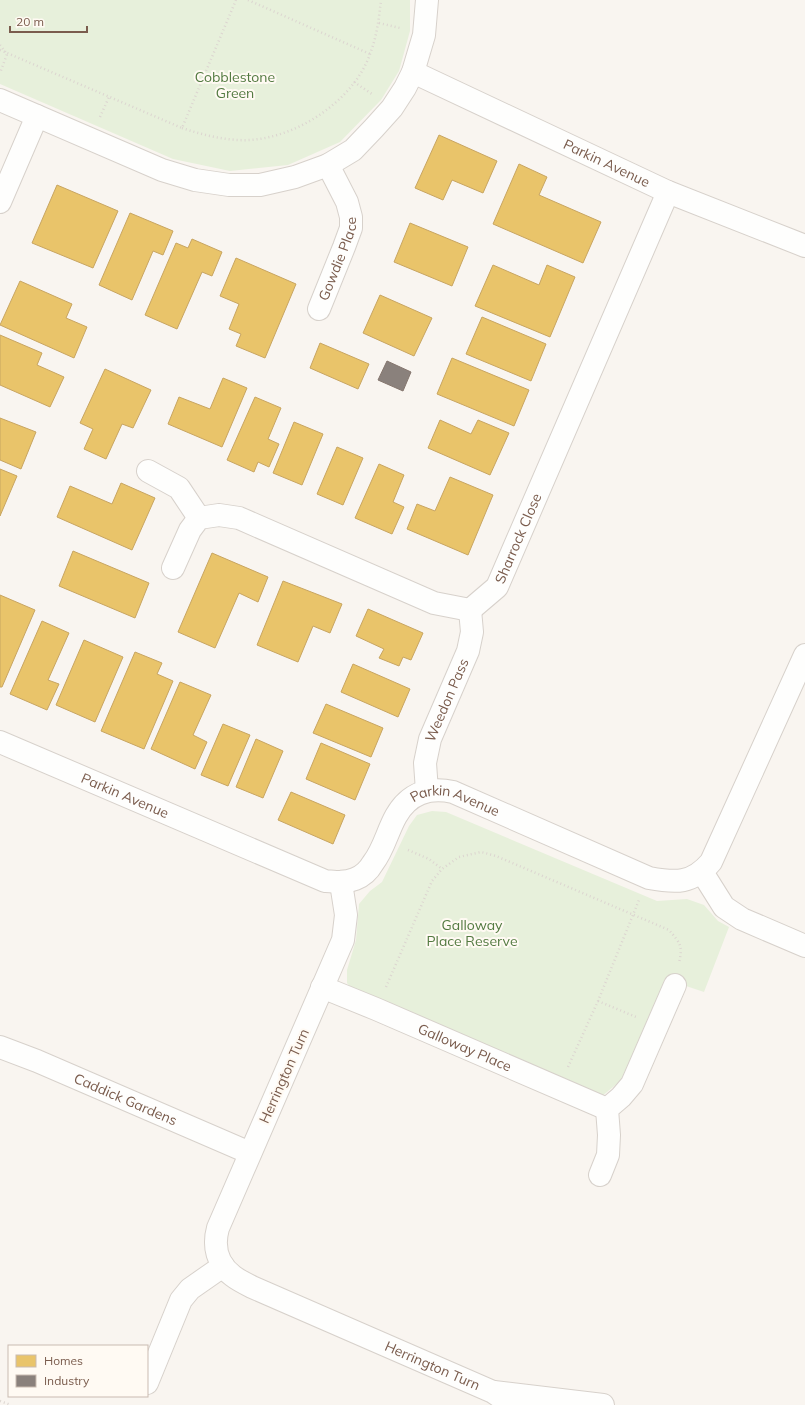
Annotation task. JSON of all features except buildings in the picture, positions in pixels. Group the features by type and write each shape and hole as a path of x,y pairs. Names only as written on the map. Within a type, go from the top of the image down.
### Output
{"street":[{"path":"0,100 162,170 195,180 229,185 260,185 295,177 328,165 353,150 392,108 413,72 424,35 427,0"},
{"name":"Parkin Avenue","path":"413,72 668,192 805,246"},
{"path":"0,202 37,116"},
{"name":"Gowdie Place","path":"319,309 351,228 347,202 328,165"},
{"name":"Sharrock Close","path":"470,610 496,587 668,192"},
{"path":"148,471 180,488 200,518"},
{"path":"173,568 190,530 200,518 218,515 239,518 434,603 470,610"},
{"name":"Weedon Pass","path":"427,791 425,763 430,739 468,651 472,632 470,610"},
{"name":"Parkin Avenue","path":"0,742 303,873 325,881 341,883 356,879 368,872 378,857 396,815 416,794 427,791 441,790 453,792 649,878 667,882 683,881 702,872 711,862 805,654"},
{"path":"702,872 724,907 742,919 805,946"},
{"name":"Herrington Turn","path":"341,883 346,915 343,940 218,1228 216,1245 217,1254 222,1266 232,1276 252,1287 493,1392 512,1405"},
{"path":"600,1175 608,1155 609,1135 607,1109 621,1097 632,1084 675,985"},
{"name":"Galloway Place","path":"322,987 607,1109"},
{"name":"Caddick Gardens","path":"0,1047 37,1061 250,1153"},
{"path":"148,1381 181,1300 190,1289 222,1266"},
{"name":"Herrington Turn","path":"493,1392 603,1405"}],"path":[{"path":"182,128 236,0"},
{"path":"248,0 370,54"},
{"path":"0,50 182,128 212,137 239,140 260,138 282,134 302,125 324,112 338,100 364,68 370,54 379,23 381,0"},
{"path":"0,45 7,54"},
{"path":"0,72 7,54"},
{"path":"385,841 429,859 442,869"},
{"path":"376,1009 432,881 442,869 459,857 481,852 496,856 669,930 680,943 681,954 675,985"},
{"path":"558,1088 598,1001 649,878"},
{"path":"598,1001 658,1026"},
{"path":"0,1401 11,1405"}],"green space":[{"name":"Cobblestone Green","path":"0,0 410,0 410,31 399,71 381,100 340,142 288,165 230,171 173,159 0,84"},
{"name":"Galloway Place Reserve","path":"432,811 446,812 657,901 687,899 704,905 718,921 729,927 704,992 665,979 625,1077 601,1097 358,997 347,983 347,970 356,940 359,904 370,891 382,882 409,826 417,815"}]}
